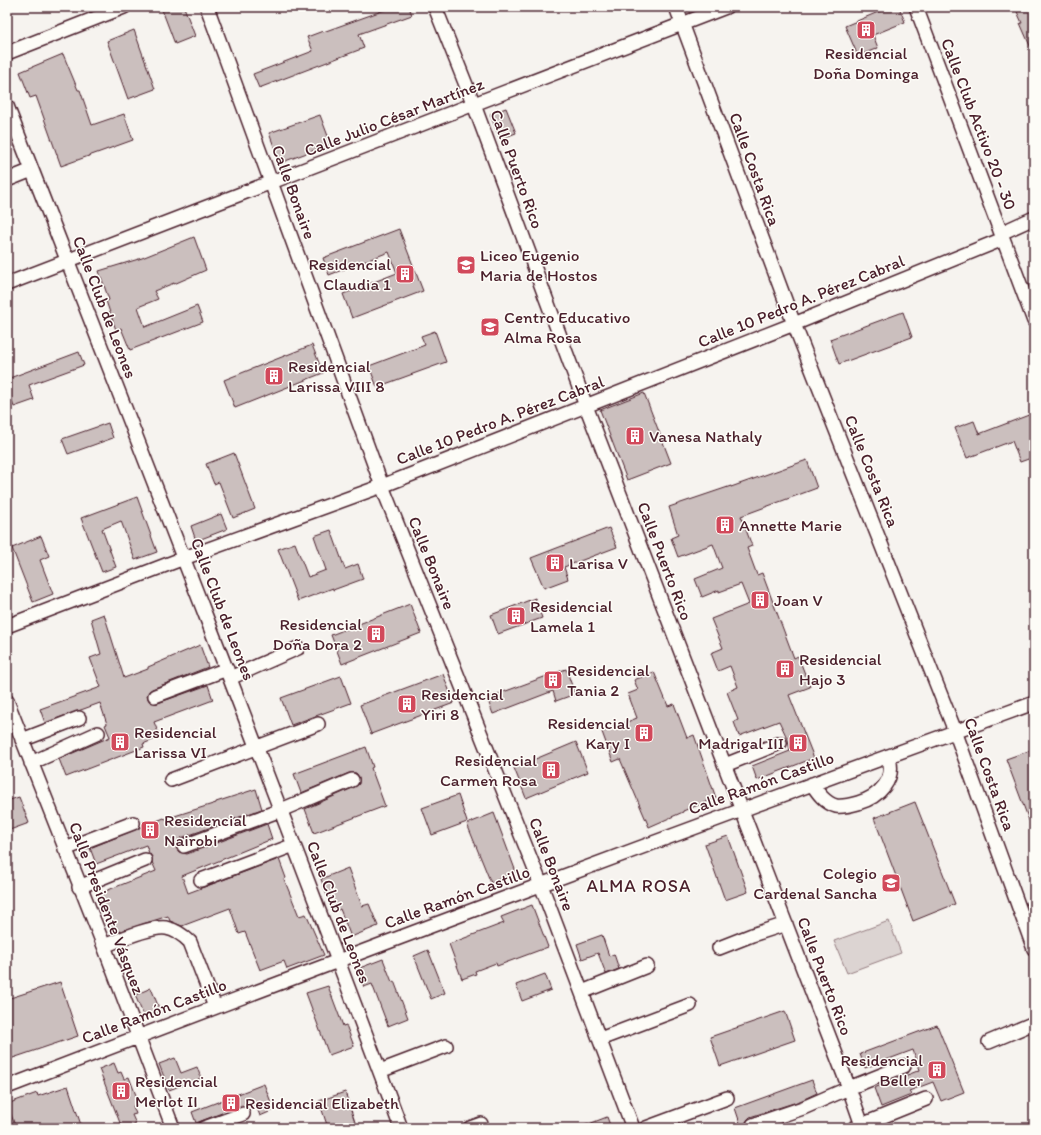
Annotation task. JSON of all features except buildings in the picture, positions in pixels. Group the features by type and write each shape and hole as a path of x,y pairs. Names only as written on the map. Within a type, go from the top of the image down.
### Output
{"street":[{"path":"7,52 124,7"},
{"name":"Calle Bonaire","path":"207,7 382,486 541,885 633,1128"},
{"name":"Calle Puerto Rico","path":"435,7 474,105 586,406 849,1088 859,1127"},
{"name":"Calle Costa Rica","path":"676,7 794,324 956,731 1031,931 1034,949"},
{"name":"Calle Julio César Martínez","path":"7,284 726,7"},
{"name":"Calle Club Activo 20 - 30","path":"916,7 1034,321"},
{"name":"Calle Club de Leones","path":"7,106 257,747 401,1128"},
{"path":"7,180 32,170"},
{"name":"Calle 10 Pedro A. Pérez Cabral","path":"7,626 184,558 382,486 794,324 1002,236 1034,218"},
{"path":"154,696 228,673 298,648"},
{"name":"Calle Presidente Vásquez","path":"7,701 79,887 104,946 173,1128"},
{"name":"Calle Ramón Castillo","path":"7,1087 338,960 742,809 1034,703"},
{"path":"22,740 79,718"},
{"path":"171,780 318,724"},
{"path":"31,763 98,733"},
{"path":"725,765 780,744"},
{"path":"812,784 826,801 836,806 848,806 868,800 880,792 888,781 890,770 888,756"},
{"path":"184,846 281,810 352,780"},
{"path":"65,850 133,823"},
{"path":"201,880 294,845"},
{"path":"79,887 145,860"},
{"path":"719,948 786,924"},
{"path":"104,946 156,929 165,928 176,931 190,942 215,1007"},
{"path":"582,992 647,966"},
{"path":"600,1039 690,1005"},
{"path":"988,1042 1034,1023"},
{"path":"380,1071 446,1046"},
{"path":"754,1125 803,1108 904,1066"},
{"path":"646,1128 727,1098"},
{"path":"859,1127 926,1099"},
{"path":"204,1128 243,1114"}],"shaded area":[{"path":"889,921 901,953 847,973 834,941"}],"place":[{"name":"Residencial Doña Dominga","path":"866,30"},
{"name":"Liceo Eugenio Maria de Hostos","path":"466,265"},
{"name":"Residencial Claudia 1","path":"405,274"},
{"name":"Centro Educativo Alma Rosa","path":"490,327"},
{"name":"Residencial Larissa VIII 8","path":"274,376"},
{"name":"Vanesa Nathaly","path":"635,436"},
{"name":"Annette Marie","path":"725,525"},
{"name":"Larisa V","path":"555,563"},
{"name":"Joan V","path":"760,600"},
{"name":"Residencial Lamela 1","path":"516,616"},
{"name":"Residencial Doña Dora 2","path":"376,634"},
{"name":"Residencial Hajo 3","path":"785,669"},
{"name":"Residencial Tania 2","path":"553,680"},
{"name":"Residencial Yiri 8","path":"407,704"},
{"name":"Residencial Kary I","path":"644,733"},
{"name":"Residencial Larissa VI","path":"120,742"},
{"name":"Madrigal III","path":"798,743"},
{"name":"Residencial Carmen Rosa","path":"551,770"},
{"name":"Residencial Nairobi","path":"150,830"},
{"name":"Colegio Cardenal Sancha","path":"891,883"},
{"name":"Residencial Beller","path":"937,1070"},
{"name":"Residencial Merlot II","path":"121,1091"},
{"name":"Residencial Elizabeth","path":"231,1103"}],"district":[{"name":"ALMA ROSA","path":"639,886"}]}
